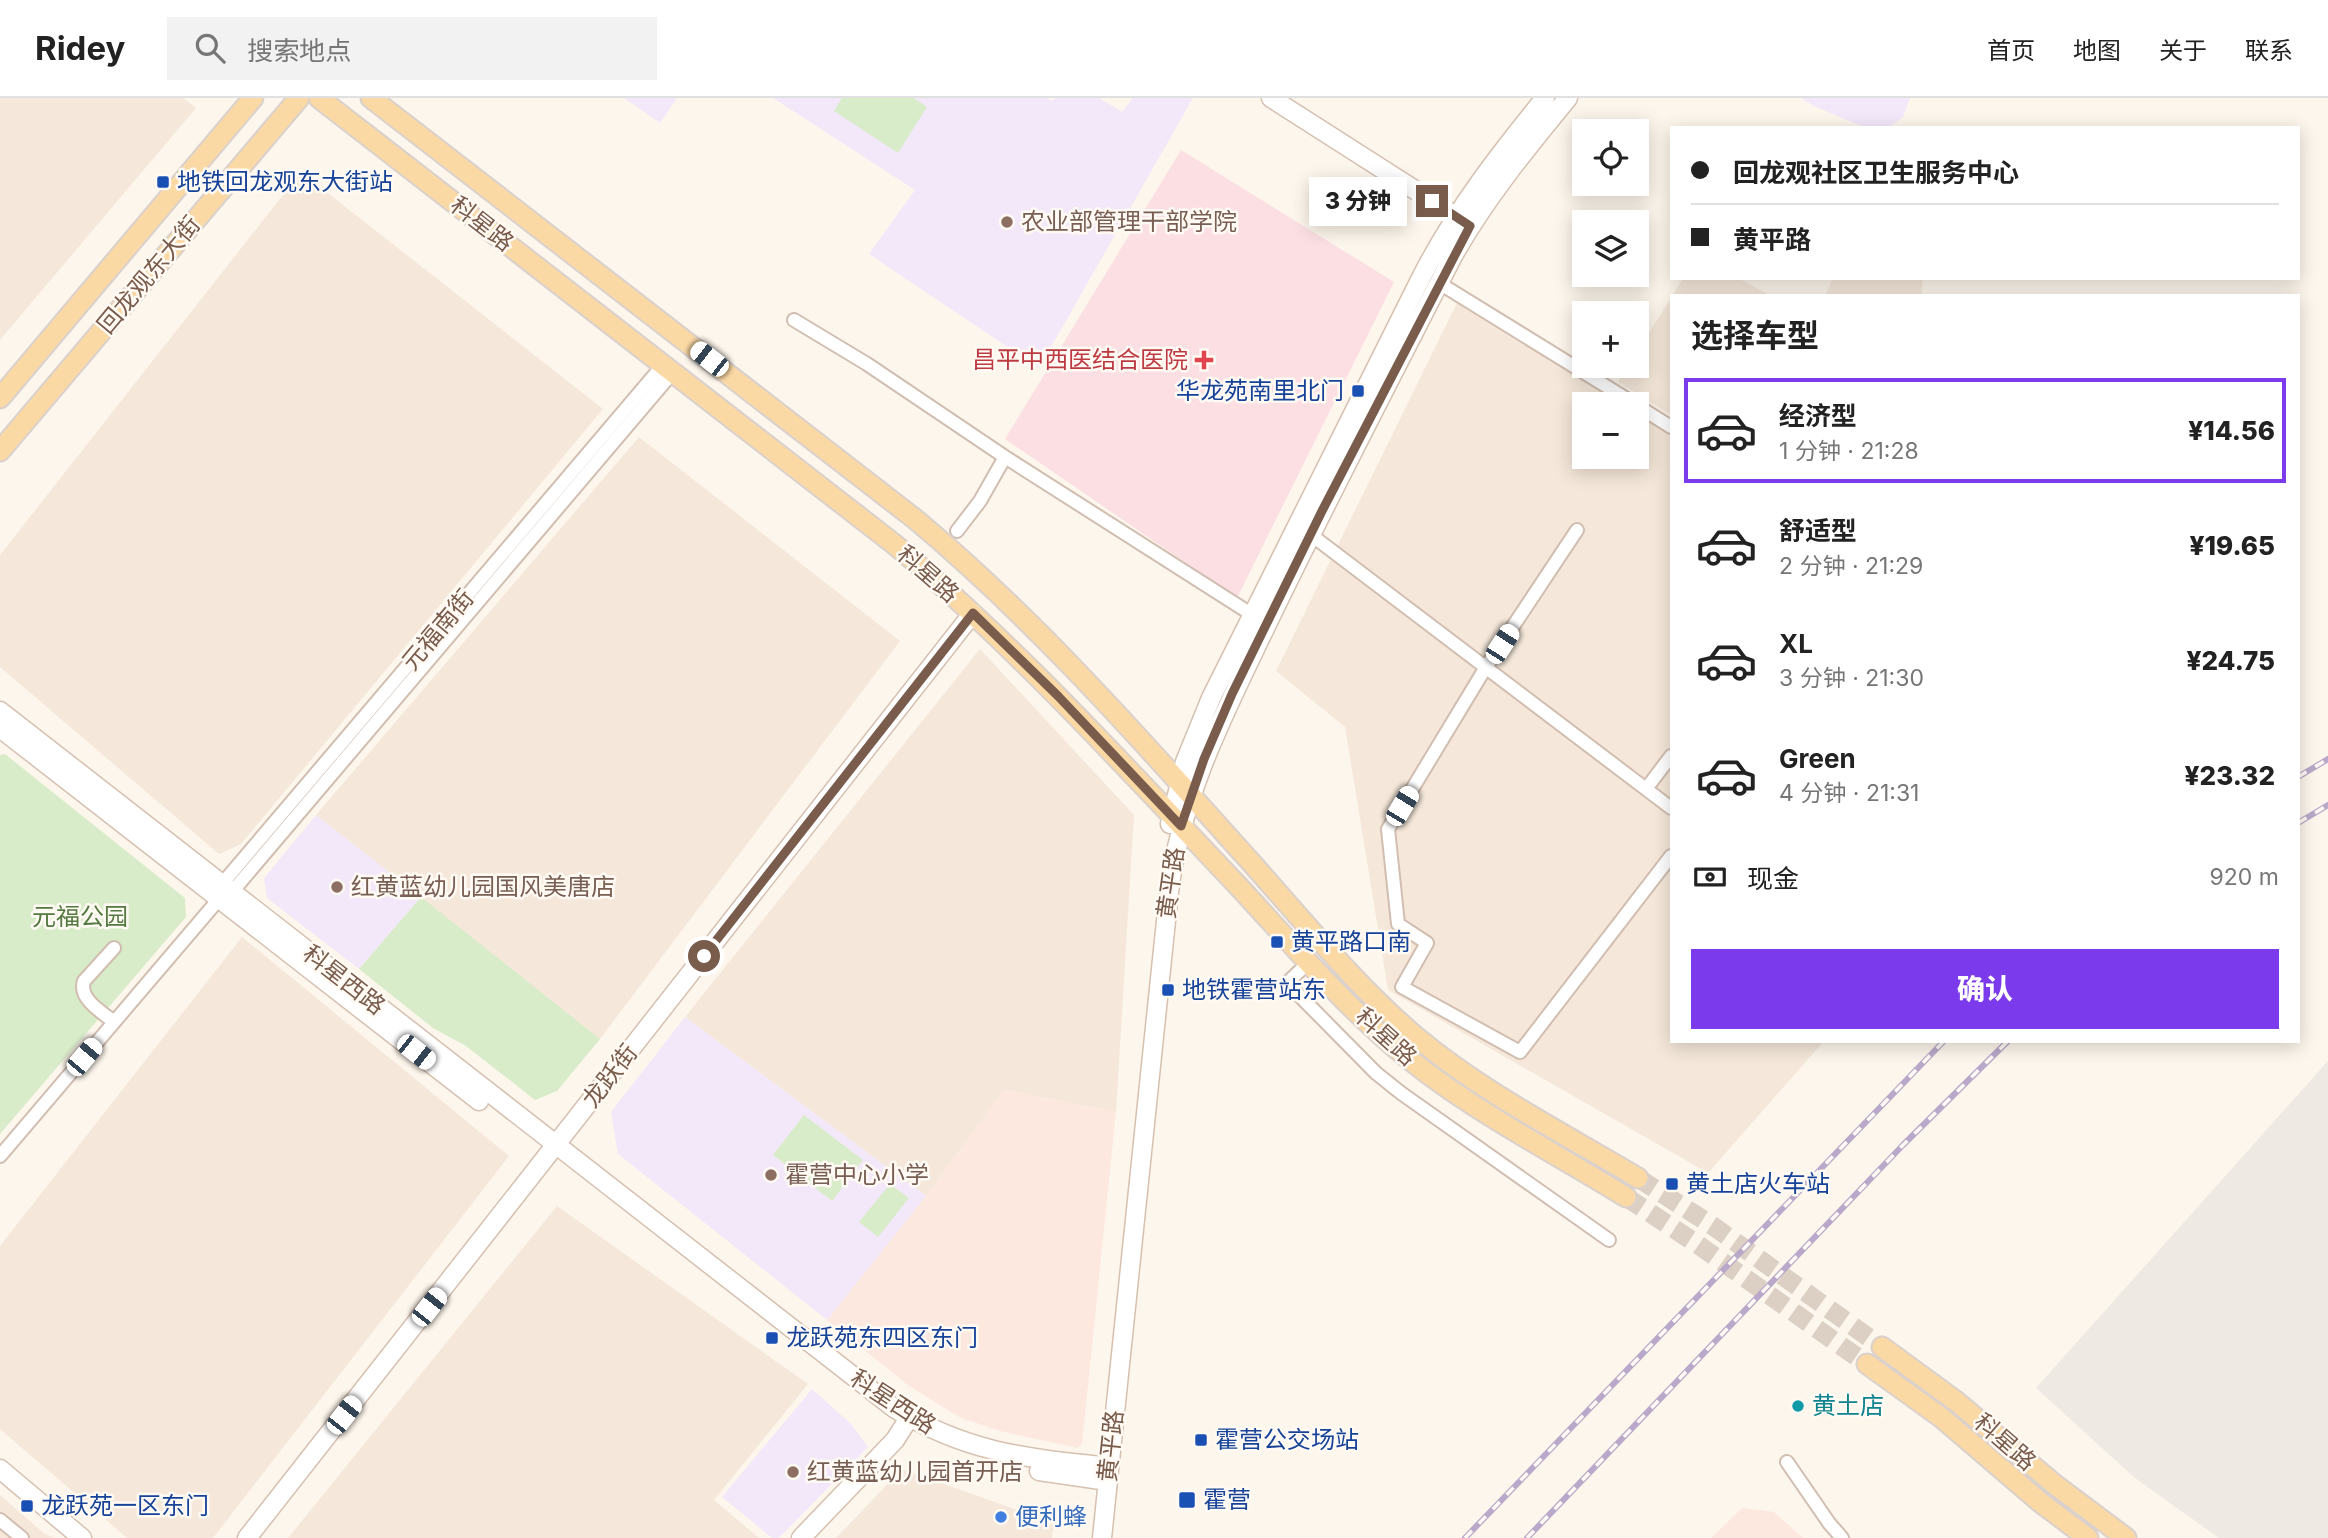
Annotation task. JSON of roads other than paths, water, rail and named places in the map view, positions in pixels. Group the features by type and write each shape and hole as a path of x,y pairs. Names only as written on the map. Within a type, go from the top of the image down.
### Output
{"main road":[{"name":"回龙观东大街","path":"0,398 253,98"},
{"name":"回龙观东大街","path":"0,451 299,98"},
{"name":"科星路","path":"319,98 894,544 973,613 1045,682 1309,962 1390,1043 1445,1087 1626,1198"},
{"name":"科星路","path":"371,98 956,554 1064,658 1354,977 1414,1035 1481,1084 1638,1178"},
{"name":"科星路","path":"1882,1348 1957,1402 2054,1484 2126,1538"},
{"name":"科星路","path":"1867,1364 1942,1418 2040,1502 2088,1538"}],"street":[{"path":"1271,98 1290,103 1463,221"},
{"path":"1463,221 1497,157 1545,98"},
{"path":"1463,221 1568,98"},
{"name":"黄平路","path":"1185,789 1268,624 1304,529 1423,274 1463,221"},
{"name":"黄平路","path":"1095,1538 1176,821 1202,718 1252,614 1304,529 1439,283 1463,221"},
{"path":"1439,283 1614,392"},
{"path":"794,320 867,364 1005,457 1268,624"},
{"name":"元福南街","path":"0,1156 668,369"},
{"path":"1649,414 1670,426"},
{"path":"957,531 980,501 1005,457"},
{"path":"1304,529 1670,807"},
{"path":"1577,530 1486,667 1388,830 1398,924 1427,943 1402,987 1520,1052 1670,857"},
{"name":"龙跃街","path":"247,1538 973,613"},
{"name":"科星西路","path":"1,720 552,1150 864,1385 906,1423 936,1445 1013,1468 1104,1473"},
{"path":"1646,789 1670,757"},
{"path":"114,948 84,981 82,990 86,998 114,1022"},
{"path":"1309,962 1287,983 1376,1073 1423,1110 1609,1240"},
{"path":"801,1538 895,1440 906,1423"},
{"path":"1787,1462 1842,1538"},
{"path":"1,1471 82,1538"},
{"name":"黄平路","path":"1102,1538 1104,1473"},
{"path":"0,1520 22,1538"}],"tunnel":[{"path":"1638,1178 1713,1226 1882,1347"},
{"path":"1626,1197 1867,1364"}],"railway":[{"path":"2300,776 2328,759"},
{"path":"2300,822 2328,805"},
{"path":"1465,1538 1942,1043"},
{"path":"1527,1538 1903,1145 2006,1043"}],"place":[{"name":"地铁回龙观东大街站","path":"163,182"},
{"name":"农业部管理干部学院","path":"1007,222"},
{"name":"昌平中西医结合医院","path":"1204,360"},
{"name":"华龙苑南里北门","path":"1358,391"},
{"name":"红黄蓝幼儿园国风美唐店","path":"337,887"},
{"name":"黄平路口南","path":"1277,942"},
{"name":"地铁霍营站东","path":"1168,990"},
{"name":"霍营中心小学","path":"771,1175"},
{"name":"黄土店火车站","path":"1672,1184"},
{"name":"龙跃苑东四区东门","path":"772,1338"},
{"name":"黄土店","path":"1798,1406"},
{"name":"霍营公交场站","path":"1201,1440"},
{"name":"红黄蓝幼儿园首开店","path":"793,1472"},
{"name":"霍营","path":"1187,1500"},
{"name":"龙跃苑一区东门","path":"27,1506"},
{"name":"便利蜂","path":"1001,1517"}],"park label":[{"name":"元福公园","path":"80,917"}]}
